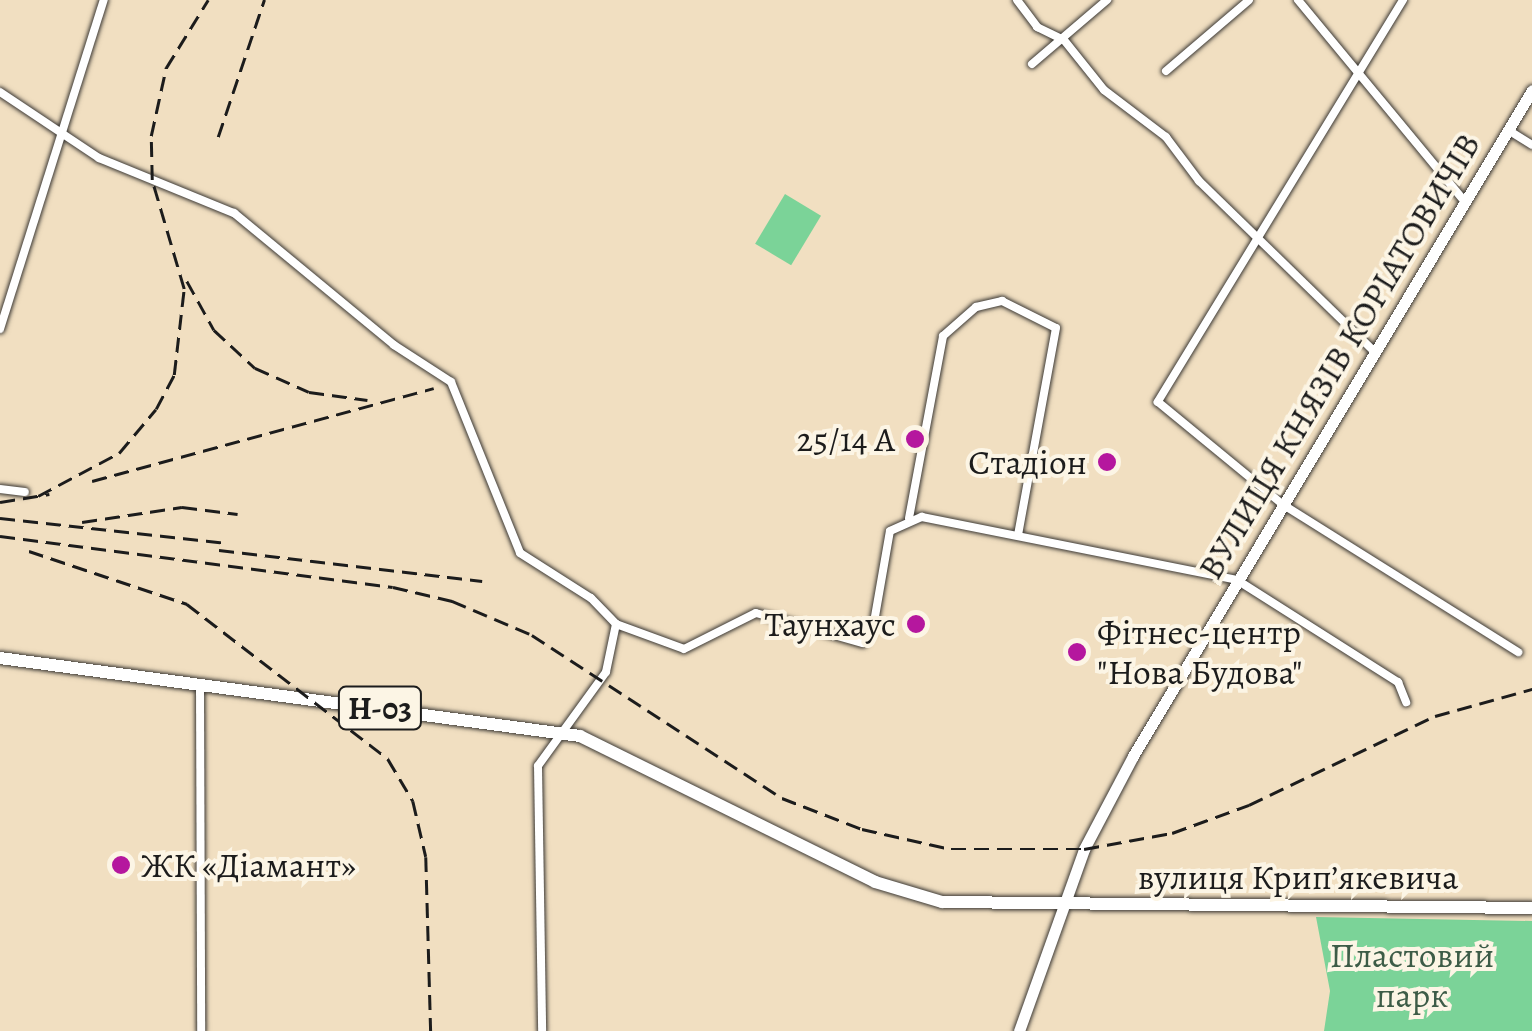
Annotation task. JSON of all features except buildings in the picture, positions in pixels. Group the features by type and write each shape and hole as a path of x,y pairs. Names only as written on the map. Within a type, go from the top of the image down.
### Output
{"main road":[{"name":"ВУЛИЦЯ КНЯЗІВ КОРІАТОВИЧІВ","path":"1018,1031 1084,849 1133,756 1372,349 1532,90"},
{"name":"Н-03","path":"0,658 561,732 875,882 942,902 1063,906"},
{"name":"вулиця Крипʼякевича","path":"1063,906 1532,908"}],"street":[{"path":"0,328 104,0"},
{"path":"1017,0 1034,24 1061,39 1099,85 1157,128 1199,181 1372,349"},
{"path":"1032,64 1107,0"},
{"path":"1166,71 1250,0"},
{"path":"1298,0 1464,201"},
{"path":"1403,0 1158,402 1282,504 1518,652"},
{"path":"0,92 100,158 234,213 394,345 451,382 520,553 592,598 616,624 684,649 756,614 863,643 874,628 890,530 909,518 1018,535 1236,580 1398,682 1406,702"},
{"path":"1508,130 1532,145"},
{"path":"909,518 942,336 976,307 1002,300 1056,328 1018,535"},
{"path":"0,489 25,492"},
{"path":"542,1031 538,766 606,672 616,624"},
{"path":"200,684 202,1031"}],"green space":[{"path":"785,194 821,216 791,265 755,244"},
{"name":"Пластовий парк","path":"1316,917 1532,921 1532,1031 1324,1031 1330,991"}],"railway":[{"path":"38,496 119,453 156,409 174,375 184,289 152,180 151,136 166,68 208,0"},
{"path":"218,137 264,0"},
{"path":"187,281 214,330 255,368 309,392 367,400"},
{"path":"92,481 434,388"},
{"path":"0,502 49,494"},
{"path":"82,522 182,507 238,514"},
{"path":"0,518 225,543"},
{"path":"0,536 393,587 452,601 532,635 782,798 862,829 951,849 1084,849 1172,833 1249,805 1435,716 1532,689"},
{"path":"219,550 482,581"},
{"path":"29,551 187,604 388,759 413,801 426,857 431,1031"}],"place":[{"name":"25/14 А","path":"915,439"},
{"name":"Стадіон","path":"1107,462"},
{"name":"Таунхаус","path":"916,624"},
{"name":"Фітнес-центр \"Нова Будова\"","path":"1077,652"},
{"name":"ЖК «Діамант»","path":"121,865"}]}
